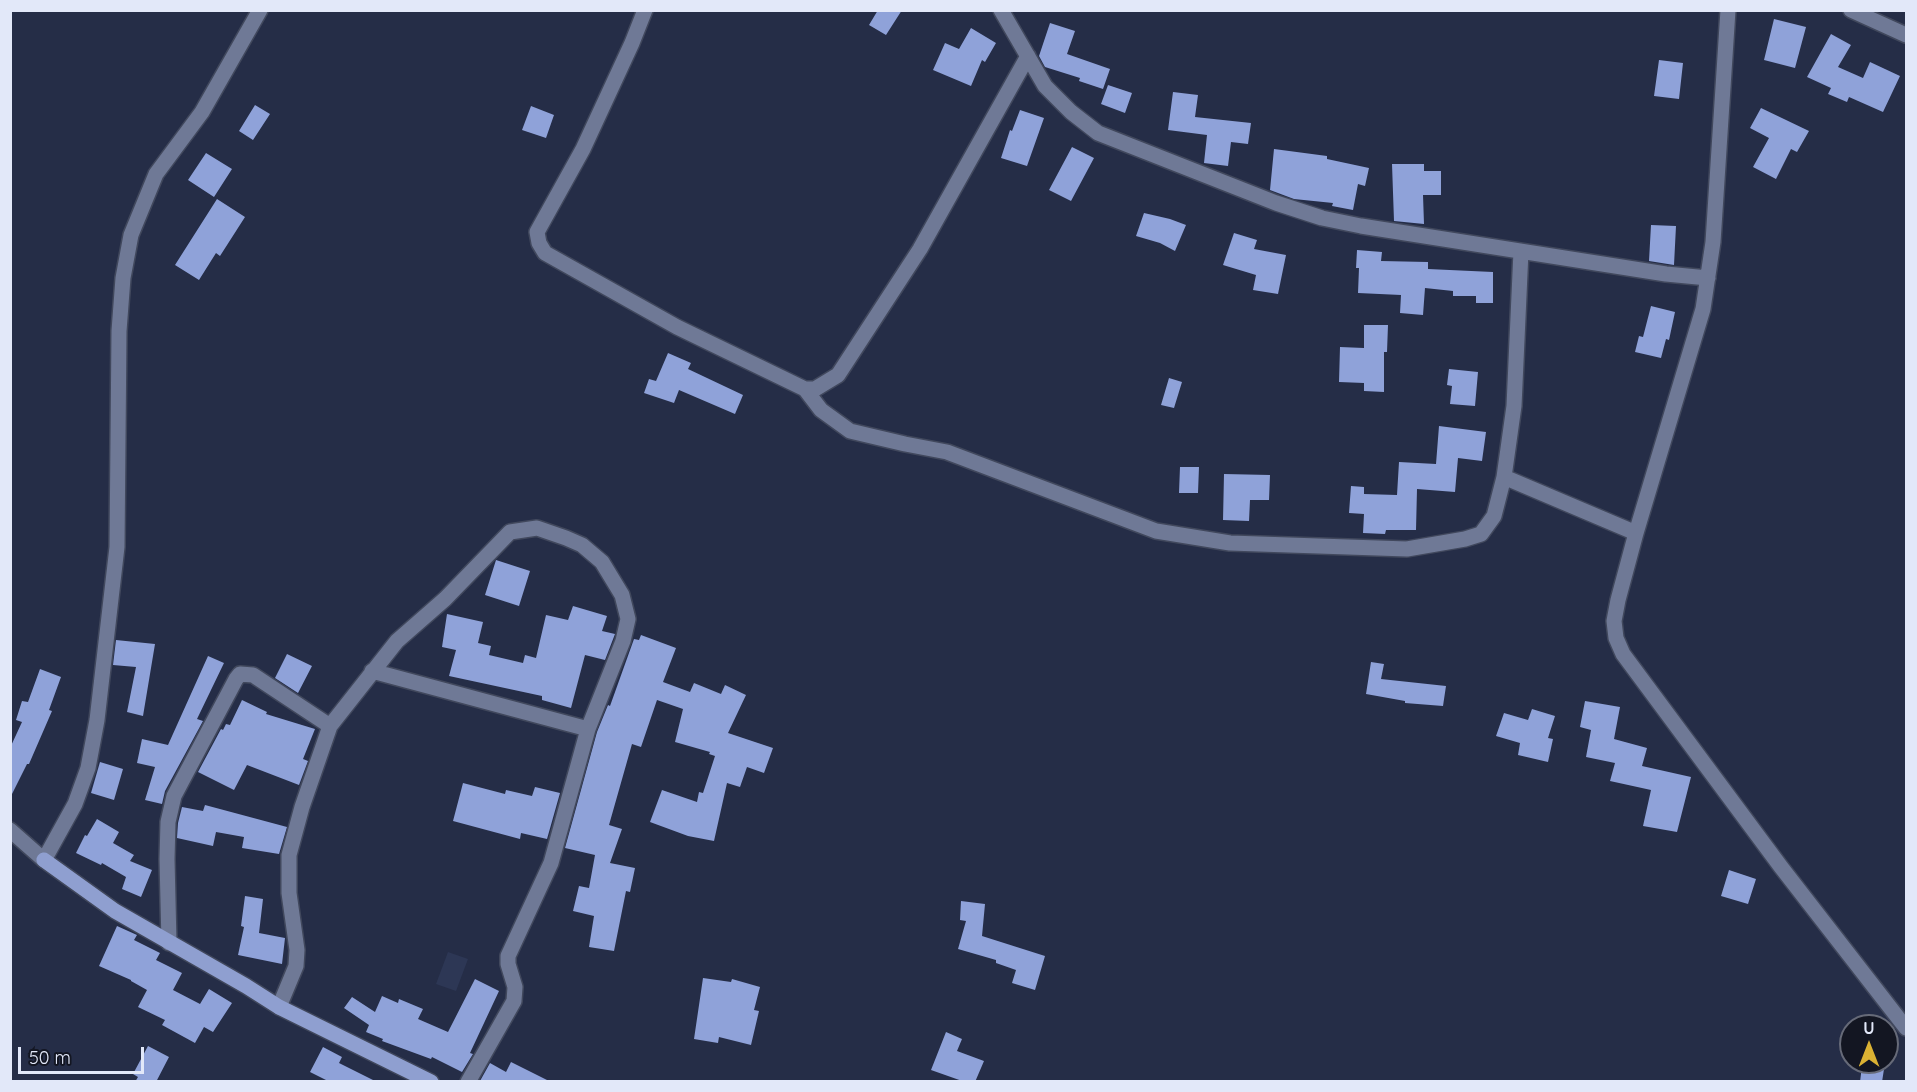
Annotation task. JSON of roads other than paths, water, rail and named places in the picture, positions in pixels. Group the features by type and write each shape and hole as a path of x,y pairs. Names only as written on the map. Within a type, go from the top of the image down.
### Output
{"main road":[{"path":"44,860 115,911 279,1007 431,1082"}],"street":[{"path":"10,830 44,860 75,804 88,768 97,720 117,547 119,331 123,278 131,235 156,174 202,112 260,10"},
{"path":"645,10 583,150 537,232 539,243 545,253 677,327 805,389 815,389 838,375 920,249 1028,56"},
{"path":"1001,10 1045,86 1071,112 1098,133 1276,203 1322,218 1361,226 1666,274 1708,278"},
{"path":"1728,10 1713,242 1703,309 1636,532 1614,621 1616,638 1623,654 1781,867 1906,1028"},
{"path":"1851,10 1906,35"},
{"path":"805,389 821,410 850,430 947,452 1155,531 1230,543 1407,549 1474,538 1481,534 1494,516 1504,477 1514,406 1521,252"},
{"path":"1504,477 1636,532"},
{"path":"279,1007 296,966 297,950 290,893 289,855 302,807 330,726 397,641 445,599 510,532 537,528 582,545 602,562 622,595 628,619 623,641 588,729 551,863 508,956 515,987 514,1001 468,1082"},
{"path":"372,671 588,729"},
{"path":"169,943 168,822 174,796 236,679 240,675 253,675 330,726"}]}
